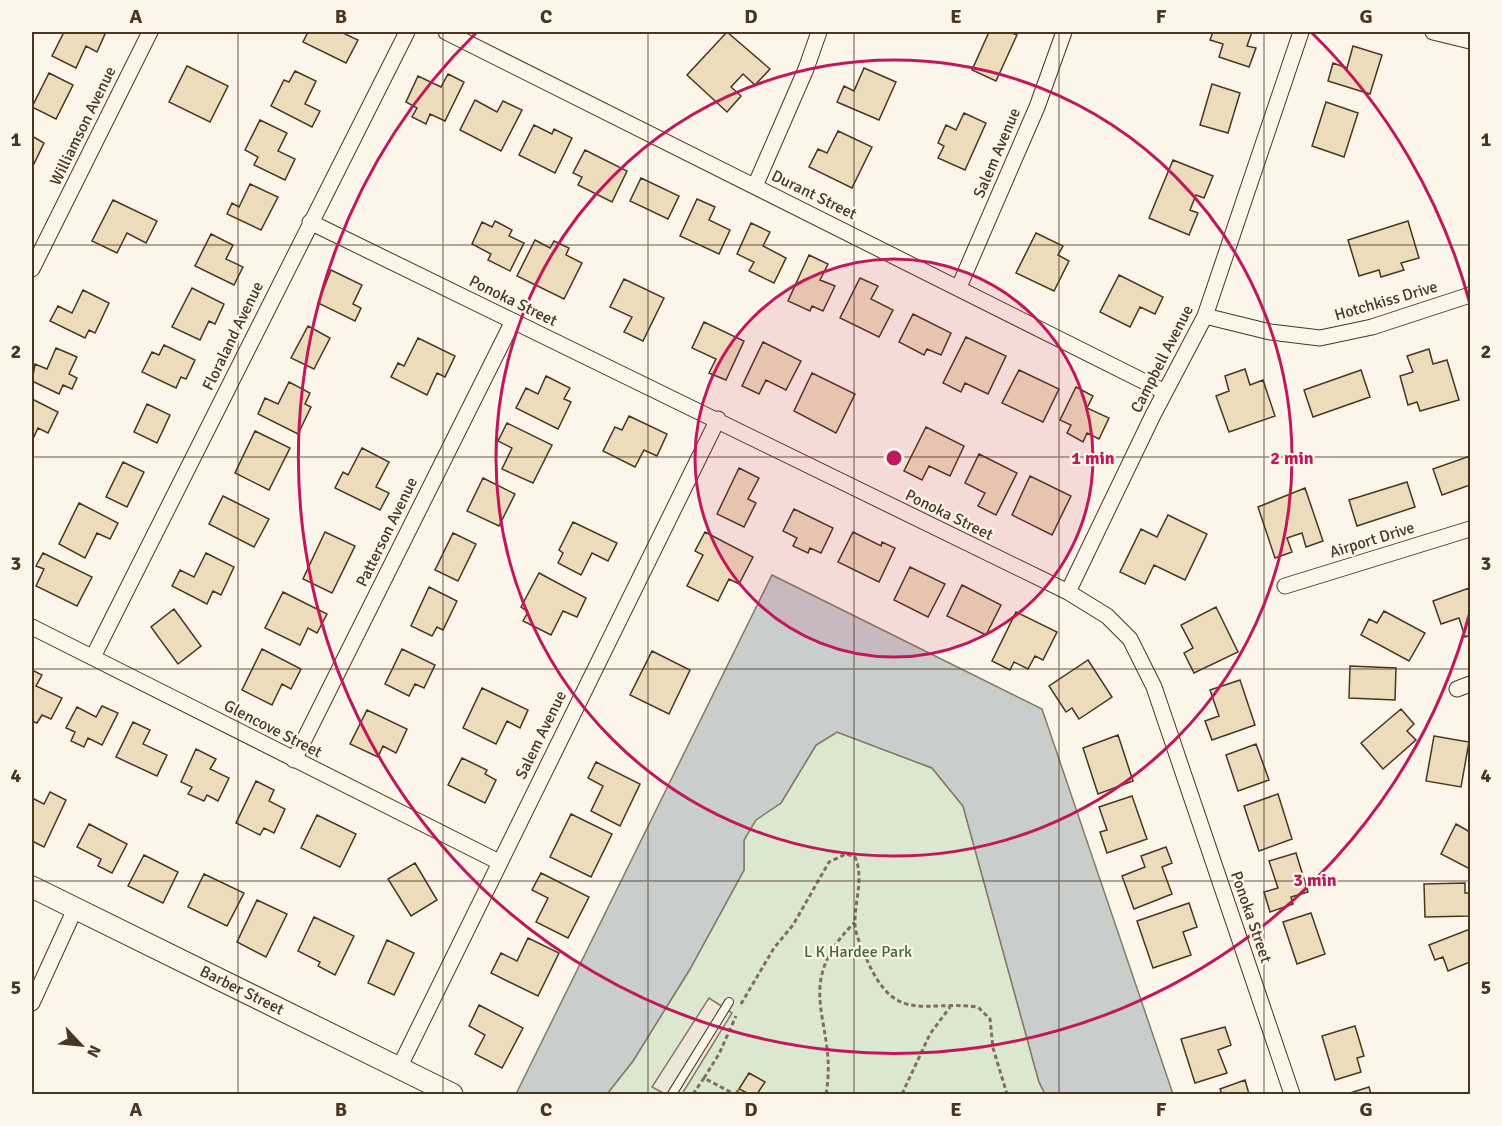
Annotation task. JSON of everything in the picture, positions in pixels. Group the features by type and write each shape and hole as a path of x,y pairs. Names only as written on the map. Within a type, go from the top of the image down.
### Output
{"street":[{"name":"Williamson Avenue","path":"32,269 150,32"},
{"name":"Floraland Avenue","path":"93,657 406,32"},
{"name":"Durant Street","path":"446,32 1165,392"},
{"path":"755,186 806,69 819,32"},
{"name":"Salem Avenue","path":"959,287 1037,107 1064,32"},
{"name":"Campbell Avenue","path":"1068,592 1165,392 1205,316 1301,32"},
{"path":"1433,32 1470,41"},
{"name":"Ponoka Street","path":"310,222 718,419 1068,592 1107,616 1130,639 1154,687 1292,1095"},
{"name":"Hotchkiss Drive","path":"1205,316 1270,332 1320,338 1372,327 1470,295"},
{"name":"Patterson Avenue","path":"294,760 513,321"},
{"name":"Salem Avenue","path":"399,1068 718,419"},
{"name":"Airport Drive","path":"1285,586 1470,530"},
{"name":"Glencove Street","path":"32,627 499,862"},
{"name":"Barber Street","path":"32,887 452,1095"},
{"path":"32,1003 75,909"}],"lane":[{"path":"672,1095 729,1002"}],"path":[{"path":"693,1095 719,1054 754,979 793,926 829,862 846,854 855,857 860,868 854,923 875,978 885,992 906,1006 978,1007 990,1019 993,1048 1007,1095"},
{"path":"826,1095 830,1055 819,1011 819,977 837,940 854,923"},
{"path":"902,1095 930,1034 942,1015 952,1006"},
{"path":"704,1078 735,1095 740,1089"}],"green space":[{"name":"L K Hardee Park","path":"837,732 932,768 963,806 1039,1082 1045,1094 607,1094 633,1061 690,969 744,870 744,840 756,819 781,803 816,745"}],"shaded area":[{"path":"772,575 1042,709 1173,1094 1045,1094 1039,1082 963,806 932,768 837,732 816,745 781,803 756,820 744,840 744,870 690,969 633,1061 607,1094 516,1094"},
{"path":"709,998 732,1013 682,1094 665,1094 652,1087"}],"building":[{"path":"64,32 101,32 105,34 97,52 86,46 76,68 52,56"},
{"path":"308,32 341,32 358,40 346,63 303,42"},
{"path":"727,32 770,69 755,85 743,74 731,87 741,96 727,112 687,75"},
{"path":"989,32 1010,32 1017,35 996,81 972,70"},
{"path":"1213,32 1252,32 1247,46 1256,48 1249,67 1219,57 1223,44 1210,40"},
{"path":"1353,46 1382,55 1370,94 1328,81 1333,63 1347,68"},
{"path":"187,66 228,86 210,122 169,102"},
{"path":"864,68 896,82 879,120 837,102 844,86 854,91"},
{"path":"295,71 316,81 305,104 320,111 312,127 271,106 284,80 289,82"},
{"path":"49,73 73,85 56,119 32,107"},
{"path":"448,74 464,82 445,121 430,114 426,124 412,117 417,108 406,102 418,76 441,87"},
{"path":"1212,84 1240,93 1228,133 1200,125"},
{"path":"475,100 497,112 503,101 522,110 501,151 460,130"},
{"path":"1326,102 1358,113 1344,157 1312,146"},
{"path":"964,113 986,123 965,170 938,158 944,146 938,143 946,125 956,130"},
{"path":"260,120 287,133 278,151 295,159 285,180 254,165 258,157 245,150"},
{"path":"534,125 552,134 554,129 572,138 555,173 519,155"},
{"path":"838,131 872,147 852,188 809,167 818,149 827,153"},
{"path":"32,136 44,143 32,168"},
{"path":"585,150 627,171 612,202 578,185 582,177 573,173"},
{"path":"1173,160 1213,176 1204,198 1196,195 1190,210 1198,213 1189,235 1149,218"},
{"path":"641,178 679,196 668,219 630,201"},
{"path":"250,184 278,197 261,230 227,214 232,203 239,207"},
{"path":"697,199 715,207 709,220 730,230 719,254 680,236"},
{"path":"113,200 157,221 146,243 127,233 117,253 92,241"},
{"path":"495,221 512,230 509,236 524,243 510,271 488,260 491,254 472,244 482,222 492,227"},
{"path":"1408,221 1419,258 1401,263 1404,270 1381,277 1379,270 1359,276 1348,240"},
{"path":"751,223 770,232 763,246 786,258 774,283 749,271 754,262 737,254"},
{"path":"1036,233 1063,246 1058,255 1069,261 1054,291 1016,273"},
{"path":"211,234 233,245 226,259 243,267 234,285 195,266"},
{"path":"535,240 550,248 554,241 569,248 566,255 582,263 564,299 517,276"},
{"path":"809,255 828,264 820,280 835,286 823,311 812,306 810,311 788,301"},
{"path":"331,270 362,285 353,304 361,308 355,321 318,303"},
{"path":"1119,275 1163,297 1155,314 1140,307 1130,327 1100,312"},
{"path":"860,278 878,286 871,299 893,310 879,337 840,318"},
{"path":"624,279 664,298 643,341 624,332 632,317 610,307"},
{"path":"192,288 224,304 215,324 209,321 200,340 172,327"},
{"path":"83,290 109,303 95,333 89,330 85,338 50,321 58,306 72,313"},
{"path":"913,314 951,333 941,355 927,349 924,355 899,342"},
{"path":"704,322 744,341 726,380 709,373 716,359 692,348"},
{"path":"308,326 330,338 314,369 291,358"},
{"path":"966,337 1006,356 988,394 965,383 961,392 943,383"},
{"path":"418,338 455,356 445,377 437,373 427,395 391,377 398,363 404,366"},
{"path":"763,342 801,361 786,390 766,380 759,394 742,386"},
{"path":"164,345 195,360 186,379 181,377 176,388 142,372 152,352 159,355"},
{"path":"56,348 77,357 69,374 77,378 72,389 63,385 59,394 32,381 35,364 47,369"},
{"path":"1429,349 1433,364 1447,360 1459,400 1420,411 1417,402 1408,405 1400,376 1413,372 1407,356"},
{"path":"1245,369 1250,385 1263,380 1275,416 1229,432 1216,396 1229,391 1225,376"},
{"path":"1019,370 1059,389 1043,422 1002,403"},
{"path":"1361,370 1370,397 1313,417 1304,390"},
{"path":"812,373 855,394 836,433 794,411"},
{"path":"546,376 570,388 564,399 571,402 558,429 516,408 526,388 538,394"},
{"path":"289,382 310,393 305,404 311,407 298,434 258,414 265,398 278,404"},
{"path":"1076,387 1093,396 1087,408 1109,418 1099,439 1087,433 1083,442 1067,433 1071,425 1060,420"},
{"path":"32,399 58,412 48,433 38,428 32,441"},
{"path":"147,404 170,415 157,443 134,432"},
{"path":"629,416 667,434 657,456 644,450 635,467 603,451 615,427 622,430"},
{"path":"507,423 552,445 533,483 502,469 512,448 498,441"},
{"path":"926,427 964,446 950,476 929,466 922,480 904,471"},
{"path":"255,431 290,448 269,490 235,473"},
{"path":"362,448 389,462 376,487 389,493 380,510 335,488 343,472 348,475"},
{"path":"979,454 1017,473 996,515 978,506 985,493 965,483"},
{"path":"1470,456 1470,485 1442,495 1433,469"},
{"path":"123,462 144,472 127,507 106,497"},
{"path":"739,468 759,478 748,499 756,503 744,527 717,514"},
{"path":"1030,476 1071,496 1052,535 1012,515"},
{"path":"483,478 515,494 499,526 467,511"},
{"path":"1407,482 1415,507 1357,526 1349,500"},
{"path":"1305,488 1323,541 1306,547 1302,533 1287,538 1292,552 1275,558 1258,507"},
{"path":"223,496 269,519 254,547 209,524"},
{"path":"79,503 118,523 110,539 97,533 85,558 59,544"},
{"path":"794,509 833,528 821,553 810,548 808,553 793,546 797,538 783,531"},
{"path":"1168,515 1207,534 1185,580 1154,565 1145,584 1120,572 1141,529 1157,537"},
{"path":"573,522 617,543 608,561 592,553 581,575 558,563 563,553 559,550"},
{"path":"325,532 355,546 332,593 303,579"},
{"path":"705,532 753,557 739,584 729,579 718,601 687,586 703,555 695,551"},
{"path":"853,532 881,546 882,542 895,548 879,582 838,562"},
{"path":"453,533 476,544 458,581 435,570"},
{"path":"43,553 92,577 77,606 36,586 44,569 36,566"},
{"path":"206,553 234,567 221,595 213,591 207,604 172,586 180,570 194,577"},
{"path":"910,567 945,584 928,617 894,600"},
{"path":"539,573 586,598 577,617 563,611 551,635 523,621 528,612 521,607"},
{"path":"962,585 1001,605 986,635 947,616"},
{"path":"429,587 457,601 443,630 437,627 432,636 411,626"},
{"path":"1469,588 1470,635 1465,637 1459,618 1441,624 1433,601"},
{"path":"283,592 327,614 317,633 308,628 300,645 265,628"},
{"path":"1216,607 1238,652 1194,673 1184,653 1193,648 1181,625"},
{"path":"174,609 201,646 178,664 151,627"},
{"path":"1384,611 1425,633 1409,661 1361,635 1369,619 1377,623"},
{"path":"1016,612 1057,632 1043,660 1035,656 1028,669 1014,662 1010,670 992,661"},
{"path":"262,649 301,669 291,689 282,684 272,705 242,690"},
{"path":"402,649 435,665 424,688 415,684 409,696 385,684"},
{"path":"652,651 690,670 669,714 630,695"},
{"path":"1088,660 1112,697 1079,719 1072,708 1066,712 1049,686"},
{"path":"1350,666 1396,668 1395,700 1349,698"},
{"path":"32,670 42,675 36,686 62,698 51,719 42,715 37,723 32,721"},
{"path":"1240,680 1255,725 1212,740 1205,721 1219,716 1210,690"},
{"path":"482,688 528,710 520,728 507,721 496,744 463,728"},
{"path":"102,706 118,713 102,745 88,738 84,747 71,741 75,732 66,728 77,707 96,717"},
{"path":"1401,709 1414,724 1407,731 1416,740 1383,769 1361,743"},
{"path":"367,710 407,729 396,753 383,746 378,757 350,744"},
{"path":"133,722 150,730 143,744 167,755 157,776 116,757"},
{"path":"1118,735 1133,781 1098,794 1083,748"},
{"path":"1434,736 1469,742 1461,787 1426,781"},
{"path":"1256,744 1269,780 1238,791 1226,755"},
{"path":"196,749 216,759 210,769 229,778 218,801 207,795 204,801 188,794 192,787 181,782"},
{"path":"462,758 487,770 485,774 496,780 485,803 448,785"},
{"path":"596,762 640,784 620,826 591,811 603,786 588,778"},
{"path":"256,781 274,790 269,801 285,809 274,833 264,828 260,835 236,823"},
{"path":"50,792 66,800 44,847 32,841 32,798 44,804"},
{"path":"1278,794 1292,839 1259,851 1244,806"},
{"path":"1132,796 1147,839 1107,853 1100,832 1107,830 1099,807"},
{"path":"571,814 612,834 591,877 550,857"},
{"path":"317,815 356,834 340,867 301,848"},
{"path":"89,824 127,844 112,873 98,866 101,859 77,847"},
{"path":"1456,824 1470,832 1470,869 1441,854"},
{"path":"1166,847 1172,863 1162,867 1172,894 1134,909 1122,876 1145,867 1141,856"},
{"path":"1296,853 1308,892 1291,897 1293,904 1270,912 1264,892 1278,888 1269,861"},
{"path":"144,855 178,872 163,903 128,886"},
{"path":"415,863 437,900 411,916 388,879"},
{"path":"541,873 589,897 568,938 536,922 548,898 532,890"},
{"path":"204,874 244,893 227,926 188,907"},
{"path":"1465,883 1465,893 1470,893 1470,916 1425,917 1424,884"},
{"path":"257,900 287,914 266,957 237,942"},
{"path":"1189,903 1197,927 1183,932 1191,955 1153,968 1137,921"},
{"path":"1311,913 1325,954 1297,964 1283,922"},
{"path":"314,917 354,936 335,975 318,966 320,962 298,951"},
{"path":"1470,929 1470,962 1448,971 1443,957 1435,960 1429,945"},
{"path":"528,938 559,953 538,996 491,973 501,953 517,961"},
{"path":"387,940 414,953 394,995 368,983"},
{"path":"479,1005 523,1028 502,1068 475,1054 485,1035 469,1026"},
{"path":"1355,1026 1364,1056 1357,1058 1361,1072 1335,1080 1322,1036"},
{"path":"1225,1027 1231,1045 1218,1050 1227,1073 1195,1083 1181,1039"},
{"path":"749,1073 765,1082 757,1094 749,1094 739,1089"},
{"path":"1245,1080 1249,1094 1222,1094 1220,1089"},
{"path":"1369,1087 1371,1094 1347,1094"}]}
